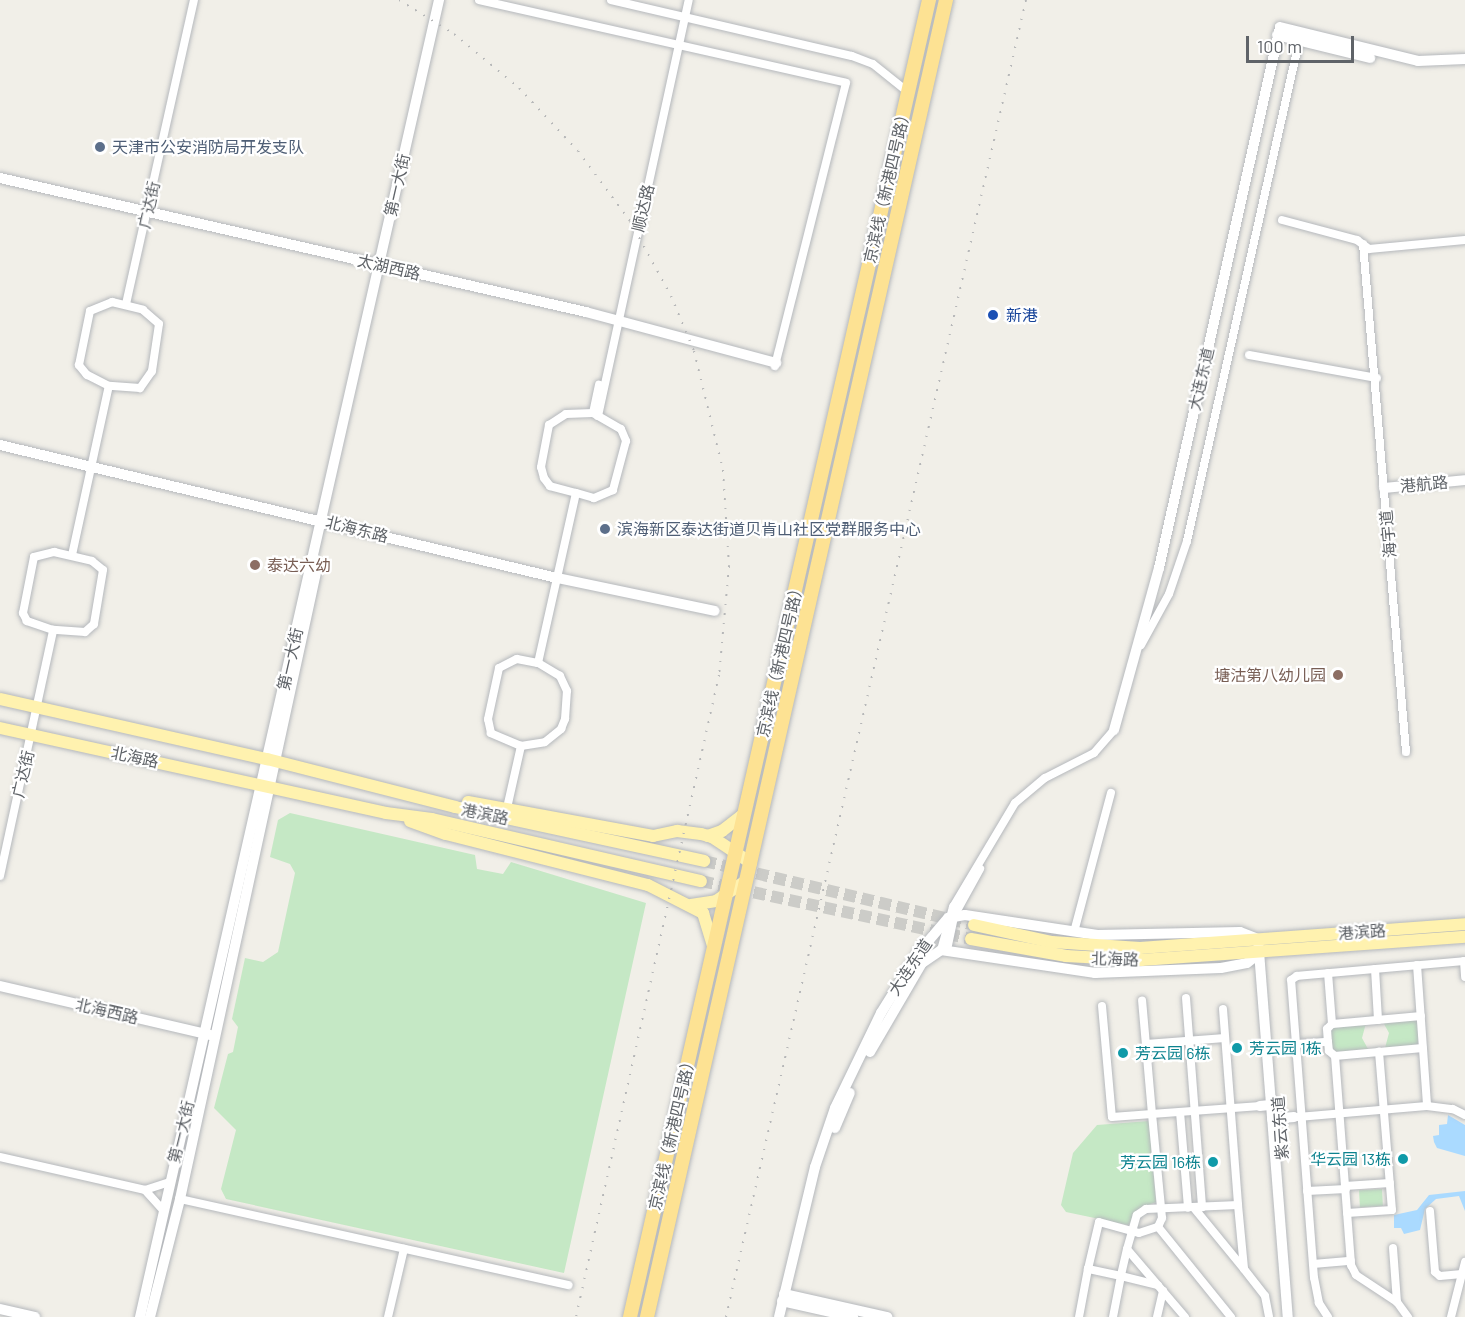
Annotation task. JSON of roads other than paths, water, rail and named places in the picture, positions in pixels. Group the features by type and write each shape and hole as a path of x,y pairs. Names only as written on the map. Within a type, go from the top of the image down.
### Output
{"highway":[{"name":"京滨线（新港四号路）","path":"630,1317 929,0"},
{"name":"京滨线（新港四号路）","path":"647,1317 946,0"}],"main road":[{"name":"北海路","path":"0,699 272,760"},
{"name":"北海路","path":"0,728 386,813"},
{"name":"港滨路","path":"272,760 704,861"},
{"path":"394,790 507,808 653,836 677,831 708,836 751,863"},
{"path":"386,813 432,819 701,881"},
{"path":"386,813 446,834 648,885 703,913 714,948"},
{"path":"708,836 723,831 745,813"},
{"path":"684,904 708,904 727,896 747,880"},
{"name":"港滨路","path":"1262,939 1465,924"},
{"name":"北海路","path":"974,925 1028,938 1098,947 1160,947 1262,939"},
{"name":"港滨路","path":"1263,953 1465,937"},
{"name":"北海路","path":"971,939 1066,956 1116,960 1263,953"}],"street":[{"name":"广达街","path":"126,304 194,0"},
{"name":"第一大街","path":"382,267 439,0"},
{"name":"第一大街","path":"140,1317 162,1209 209,1035 382,267 446,0"},
{"path":"479,0 846,83 776,365"},
{"path":"612,0 852,56 873,64 908,92"},
{"name":"顺达路","path":"595,414 687,0"},
{"name":"大连东道","path":"1114,730 1161,556 1279,31 1300,36"},
{"path":"1300,36 1418,62 1465,59"},
{"path":"1300,36 1414,68 1465,66"},
{"path":"1136,653 1169,594 1185,549 1300,36"},
{"name":"太湖西路","path":"0,178 615,322 776,365"},
{"name":"太湖西路","path":"0,184 147,214"},
{"path":"1282,220 1364,246 1465,240"},
{"name":"海宇道","path":"1364,246 1408,752"},
{"path":"102,303 126,304 156,319 160,336 146,384 134,389 109,386 82,370 79,354 90,311 102,303"},
{"path":"1249,355 1376,378"},
{"path":"72,555 109,386"},
{"path":"566,414 595,414 621,429 626,441 617,481 607,495 594,498 550,486 544,478 541,467 549,425 566,414"},
{"name":"北海东路","path":"0,445 557,578 715,611"},
{"name":"港航路","path":"1385,489 1465,482"},
{"path":"538,663 576,493"},
{"path":"38,553 72,555 99,564 103,570 94,624 80,633 53,630 27,621 23,613 31,564 38,553"},
{"name":"广达街","path":"0,876 53,630"},
{"path":"517,659 538,663 560,676 567,691 566,712 561,729 552,738 532,747 521,746 491,733 488,719 499,668 517,659"},
{"path":"944,950 951,917 1024,799 1095,756 1111,741 1114,730"},
{"path":"507,808 521,746"},
{"path":"1074,932 1111,793"},
{"path":"951,917 965,915 1074,932 1147,936 1240,932 1262,939"},
{"name":"大连东道","path":"785,1317 786,1298 815,1167 835,1108 897,986 937,928 951,917"},
{"name":"紫云东道","path":"1262,939 1270,1105 1276,1119 1294,1317"},
{"name":"大连东道","path":"779,1317 818,1180 849,1095 883,1026 926,957 944,950 1048,969 1095,973 1228,967 1247,963 1263,953"},
{"path":"1328,1317 1319,1303 1312,1264 1308,1191 1298,1117 1291,980 1297,976 1464,961 1465,977"},
{"path":"1417,965 1427,1106"},
{"path":"1375,969 1378,1020"},
{"path":"1328,973 1332,1024"},
{"name":"北海西路","path":"0,986 209,1035"},
{"path":"1186,998 1194,1111 1195,1208"},
{"path":"1079,1317 1099,1222 1147,1234 1158,1227 1162,1210 1142,1000"},
{"path":"1102,1006 1112,1117 1270,1105"},
{"path":"1223,1009 1244,1269"},
{"path":"1420,1016 1332,1024 1327,1029 1328,1042 1329,1051 1335,1056 1423,1048"},
{"name":"第一大街","path":"150,1317 180,1199 209,1035"},
{"path":"1146,1044 1225,1038"},
{"path":"1296,1044 1328,1042"},
{"path":"1347,1212 1392,1210 1379,1052"},
{"path":"1335,1056 1351,1261 1356,1275 1396,1302 1408,1317"},
{"path":"1276,1119 1427,1106 1464,1113"},
{"path":"1180,1112 1195,1208 1265,1296 1269,1317"},
{"name":"紫云东道","path":"1276,1119 1288,1317"},
{"path":"0,1157 145,1190 169,1182"},
{"path":"1308,1191 1390,1183"},
{"path":"145,1190 162,1209"},
{"path":"180,1199 569,1285"},
{"path":"1113,1317 1131,1230 1137,1215 1146,1209 1238,1205"},
{"path":"1430,1210 1435,1272 1440,1276 1461,1274"},
{"path":"1158,1227 1231,1317"},
{"path":"1393,1248 1396,1302"},
{"path":"388,1317 404,1249"},
{"path":"1127,1249 1185,1317"},
{"path":"1312,1264 1351,1261"},
{"path":"1451,1317 1461,1293 1461,1274 1465,1262"},
{"path":"1088,1269 1160,1288"},
{"path":"1157,1317 1160,1288"},
{"path":"786,1298 853,1317"},
{"path":"786,1298 887,1317"},
{"path":"0,1309 35,1317"},
{"path":"0,1315 9,1317"}],"water":[{"path":"1448,1115 1465,1125 1465,1156 1437,1148 1434,1142 1433,1136 1439,1135 1439,1125 1447,1124"},
{"path":"1465,1191 1465,1211 1459,1196 1436,1199 1425,1209 1420,1230 1404,1234 1401,1228 1394,1228 1394,1215 1417,1210 1429,1195"}],"tunnel":[{"path":"704,861 974,925"},
{"path":"701,881 971,939"}],"railway":[{"path":"399,0 454,34 519,88 578,151 630,221 671,296 694,351 723,470 729,566 719,675 576,1317"},
{"path":"726,1317 1026,0"}],"place":[{"name":"天津市公安消防局开发支队","path":"100,147"},
{"name":"新港","path":"993,315"},
{"name":"滨海新区泰达街道贝肯山社区党群服务中心","path":"605,529"},
{"name":"泰达六幼","path":"255,565"},
{"name":"塘沽第八幼儿园","path":"1338,675"},
{"name":"芳云园 1栋","path":"1237,1048"},
{"name":"芳云园 6栋","path":"1123,1053"},
{"name":"华云园 13栋","path":"1403,1159"},
{"name":"芳云园 16栋","path":"1213,1162"}]}
